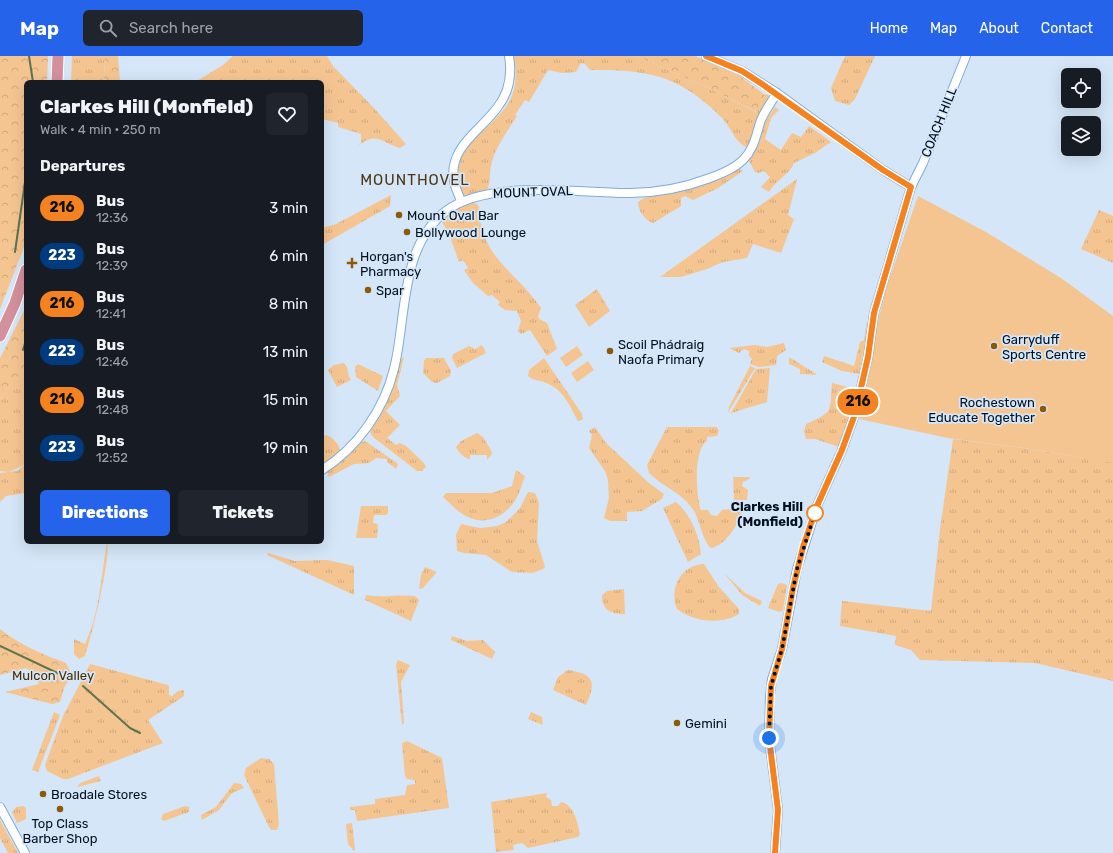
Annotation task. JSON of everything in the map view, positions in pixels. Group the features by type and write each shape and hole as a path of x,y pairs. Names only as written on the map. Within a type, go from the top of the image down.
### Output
{"highway":[{"path":"57,80 58,56"},
{"path":"0,336 15,303 24,276"}],"street":[{"path":"461,202 454,182 455,160 461,148 498,108 504,97 510,79 509,56"},
{"path":"706,56 742,71 777,93 851,148 911,187"},
{"name":"COACH HILL","path":"775,853 778,810 769,738 771,686 782,649 793,588 803,547 817,506 842,450 855,414 868,357 874,313 911,187 923,163 966,56"},
{"name":"MOUNT OVAL","path":"324,468 347,450 362,434 376,413 388,388 394,368 409,276 418,249 426,233 441,216 461,202 480,195 501,192 569,190 648,192 704,180 720,174 742,162 747,156 757,137 764,114 777,93"},
{"path":"0,807 25,853"}],"green space":[{"path":"0,56 48,56 47,80 24,80 24,247 0,309"},
{"path":"72,56 105,56 104,80 71,80"},
{"path":"105,56 118,56 120,80 104,80"},
{"path":"233,56 327,56 333,66 374,108 406,144 400,148 378,139 373,139 368,140 356,148 361,143 361,134 338,127 338,123 324,120 324,80 198,80 223,65"},
{"path":"514,56 637,56 713,90 756,112 765,95 767,94 769,96 758,120 749,146 746,147 739,142 723,119 708,105 693,93 678,84 663,78 630,71 590,70 585,64 581,63 576,72 562,73 548,70 529,102 525,100 515,115 517,116 498,146 491,166 487,190 466,196 461,192 459,183 458,170 461,158 474,139 500,114 508,104 516,80"},
{"path":"637,56 695,56 740,76 765,95 757,112 713,90"},
{"path":"845,56 875,56 855,99 849,105 835,101 831,88"},
{"path":"775,107 779,110 771,118 765,139 781,150 792,133 801,137 809,126 831,142 815,153 794,163 790,170 769,192 761,187 770,177 764,171 758,173 755,172 749,161 759,143 765,122"},
{"path":"738,169 743,171 718,188 693,200 685,196 681,198 681,206 653,223 642,215 638,202 644,198 701,186"},
{"path":"797,179 788,215 794,219 781,253 753,244 747,258 723,262 707,269 681,277 660,277"},
{"path":"391,195 390,206 324,244 324,227 336,224"},
{"name":"Garryduff Sports Centre","path":"918,196 986,232 1061,278 1113,316 1113,463 1031,449 948,438 859,419 871,366 877,325 886,289"},
{"path":"472,202 477,204 479,207 481,224 492,252 541,308 538,316 539,319 547,323 557,349 547,356 530,330 521,334 518,331 521,321 517,311 505,310 498,305 500,302 492,295 488,296 473,283 464,270 468,268 463,260 459,262 449,234 442,222 453,211"},
{"path":"1099,210 1113,216 1113,263 1081,249"},
{"path":"597,289 610,311 589,327 575,305"},
{"path":"24,311 24,370 10,385 0,400 0,358"},
{"path":"867,322 869,324 859,374 842,371 822,362 824,356 854,366 860,342 864,340"},
{"path":"1113,335 1113,681 1035,663 920,660 911,650 895,645 896,636 840,626 842,601 931,611 940,529 953,439 1031,449 1084,458 1070,455"},
{"path":"784,343 786,350 777,356 776,365 759,367 750,364 752,359 749,356 749,351 744,349 739,353 729,348 755,345 767,347"},
{"path":"482,345 486,353 457,368 452,358 453,354 469,346 475,349"},
{"path":"577,346 583,355 566,367 560,358"},
{"path":"404,357 397,385 400,396 386,411 400,425 387,438 396,445 400,443 406,446 424,463 426,467 422,471 417,471 373,437 370,432 393,387 400,360"},
{"path":"789,357 817,375 800,374 800,369 789,364"},
{"path":"426,358 444,358 451,371 450,376 437,383 432,382 423,373 424,361"},
{"path":"544,358 582,414 583,419 578,421 565,399 557,389 528,376 529,370"},
{"path":"588,361 594,370 577,382 571,373"},
{"path":"344,363 347,367 351,380 337,387 328,370 334,365"},
{"path":"358,364 383,376 378,391 356,377 355,367"},
{"path":"750,366 755,368 728,413 729,407"},
{"path":"770,368 767,402 732,413 730,415 756,369"},
{"path":"24,370 24,465 9,472 0,471 0,400 10,385"},
{"path":"832,383 848,387 856,392 845,432 839,447 815,439 806,439 804,431 806,424 827,413 830,405"},
{"path":"595,427 606,443 649,483 664,494 662,499 642,511 627,512 627,521 610,521 604,518 609,498 608,480 605,471 589,448 592,435 589,431"},
{"path":"667,427 717,427 719,431 717,436 707,437 707,441 699,454 697,484 701,510 708,510 711,515 717,516 722,510 738,508 742,511 731,534 721,543 711,548 706,541 694,511 684,499 649,473 647,465"},
{"path":"477,433 483,437 492,452 487,460 487,455 470,455 470,459 466,458 456,447 461,441"},
{"path":"326,435 331,438 339,446 341,451 324,464 324,436"},
{"path":"365,441 397,463 398,465 396,469 387,462 387,459 376,458 369,463 354,464 329,477 327,472 359,443"},
{"path":"24,466 24,493 6,496 0,502 0,473 17,471"},
{"path":"516,470 525,476 519,494 507,510 495,518 488,520 475,520 458,511 443,497 446,493 492,493 512,486"},
{"path":"733,477 750,477 743,482 742,486 748,490 747,500 734,500"},
{"path":"528,492 535,493 539,502 537,541 545,567 543,569 533,573 512,572 486,555 457,551 456,535 461,524 480,528 497,526 506,522 520,508"},
{"path":"676,502 690,519 700,547 701,554 688,562 663,508"},
{"path":"361,506 388,506 388,513 386,515 374,515 373,523 378,524 377,538 356,538"},
{"path":"107,544 107,562 92,633 85,656 79,659 74,654 74,639 85,644 94,619"},
{"path":"268,553 295,561 327,560 354,566 354,595 267,555"},
{"path":"704,564 719,587 739,609 739,614 724,620 716,621 691,617 677,609 674,594 678,579 689,569 696,565"},
{"path":"425,567 437,572 423,588 419,589 421,575"},
{"path":"724,573 745,593 762,601 760,606 742,595"},
{"path":"781,583 787,585 783,610 780,612 768,608 778,584"},
{"path":"624,589 625,614 611,612 605,608 602,595 607,591"},
{"path":"366,595 415,596 419,600 411,621 365,600"},
{"name":"Mulcon Valley","path":"0,629 15,640 32,649 66,663 72,674 64,688 60,702 52,704 5,692 39,684 35,675 26,668 0,675"},
{"path":"452,636 467,641 483,640 495,652 492,659 451,640"},
{"path":"398,660 410,665 401,682 404,723 402,725 396,664"},
{"path":"90,664 168,685 169,695 172,696 178,691 184,690 184,696 148,720 163,743 68,779 63,779 47,771 45,765 63,716"},
{"path":"568,670 583,674 590,680 592,684 586,705 553,690 558,677"},
{"path":"54,712 60,715 38,772 32,770"},
{"path":"531,712 542,717 543,725 528,719"},
{"path":"407,741 442,758 449,808 357,821 355,810 350,810 350,807 375,804 375,799 405,795 407,785 415,784 415,780 407,779 405,776 402,743"},
{"path":"261,758 269,759 274,764 279,825 277,830 271,830 269,827 244,775 246,768"},
{"path":"99,776 101,781 77,787 80,783"},
{"path":"234,783 241,784 244,788 232,793 219,810 202,820 201,815 216,807"},
{"path":"547,793 546,797 551,800 552,806 558,806 561,802 569,806 572,810 577,820 580,834 578,837 528,848 522,843 513,845 514,850 496,852 491,802"},
{"path":"23,806 26,808 26,819 17,823 12,812 16,807"},
{"path":"185,806 189,807 189,812 164,821 161,819 163,814"},
{"path":"0,820 18,853 8,853 0,838"},
{"path":"352,823 355,850 353,850 348,844 346,824"}],"waterway":[{"path":"29,56 33,80"},
{"path":"15,252 24,189"},
{"path":"0,646 68,678"},
{"path":"83,686 130,728 140,733"}],"bus line":[{"name":"216","path":"706,56 742,71 777,93 851,148 911,187 874,313 868,357 855,414 842,450 817,506 803,547 793,588 780,660 772,679 769,738 778,810 775,853"}],"place":[{"name":"Mount Oval Bar","path":"399,215"},
{"name":"Bollywood Lounge","path":"407,232"},
{"name":"Horgan's Pharmacy","path":"352,263"},
{"name":"Spar","path":"368,290"},
{"name":"Garryduff Sports Centre","path":"994,346"},
{"name":"Scoil Phádraig Naofa Primary","path":"610,351"},
{"name":"Rochestown Educate Together","path":"1043,409"},
{"name":"Clarkes Hill (Monfield)","path":"815,513"},
{"name":"Gemini","path":"677,723"},
{"name":"Broadale Stores","path":"43,794"},
{"name":"Top Class Barber Shop","path":"60,809"}],"district":[{"name":"MOUNTHOVEL","path":"415,180"}],"route":[{"path":"769,738 772,679 780,660 797,569 815,513"}]}
